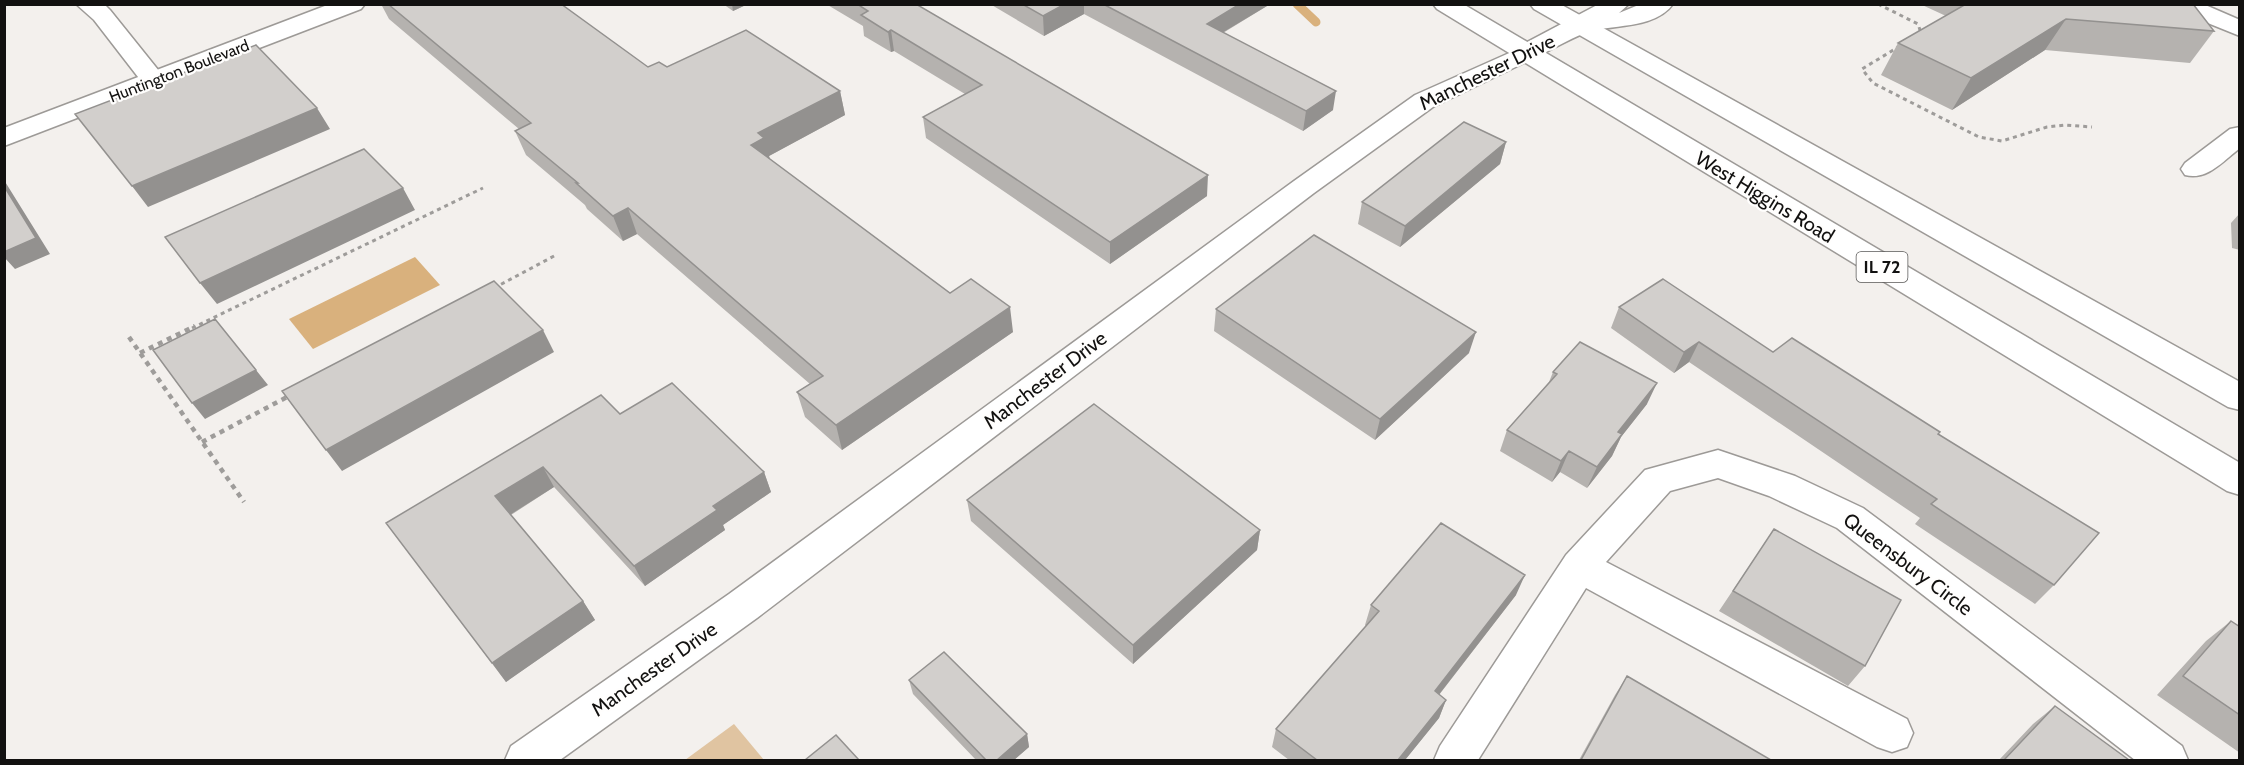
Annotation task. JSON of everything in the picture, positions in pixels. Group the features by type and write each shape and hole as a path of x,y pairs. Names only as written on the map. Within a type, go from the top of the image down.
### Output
{"street":[{"path":"88,4 102,15 147,73"},
{"name":"Huntington Boulevard","path":"4,138 300,4"},
{"name":"Huntington Boulevard","path":"4,116 147,73 353,4"},
{"name":"West Higgins Road","path":"1445,4 2240,481"},
{"path":"1542,4 2240,398"},
{"path":"1580,26 1617,4"},
{"path":"1580,26 1633,18 1661,4"},
{"path":"2181,4 2240,29"},
{"name":"Manchester Drive","path":"526,760 743,606 1304,187 1424,101 1580,26"},
{"path":"2195,168 2240,135"},
{"name":"Queensbury Circle","path":"1455,760 1578,566 1658,480 1718,464 1782,486 1850,518 2167,760"},
{"path":"1578,566 1892,733"}],"path":[{"path":"1878,4 1918,24 1923,32 1912,39"},
{"path":"1902,45 1862,69 1873,83 1979,137 2002,141 2047,126 2092,127"},
{"path":"141,353 483,188"},
{"path":"483,293 556,255"},
{"path":"129,337 244,502"},
{"path":"202,442 296,392"}],"shaded area":[{"path":"415,257 440,285 313,349 289,319"},
{"path":"734,724 764,760 685,760"}],"building":[{"path":"388,4 561,4 648,67 659,62 667,67 746,30 840,91 758,133 764,138 751,145 950,293 971,279 1010,307 836,425 797,392 823,376 628,208 613,216 576,183 578,183 515,131 531,123"},
{"path":"857,4 916,4 1208,175 1110,242 923,117 982,85 891,30 888,32 861,15 868,11"},
{"path":"1022,4 1065,4 1043,16"},
{"path":"1103,4 1240,4 1207,24 1336,91 1306,111"},
{"path":"1966,4 2193,4 2214,31 2066,19 1971,78 1898,43"},
{"path":"256,45 317,108 132,186 75,114"},
{"path":"1464,122 1506,142 1405,226 1362,202"},
{"path":"364,149 403,188 200,283 165,237"},
{"path":"4,186 36,238 4,252"},
{"path":"1314,235 1476,332 1380,419 1216,309"},
{"path":"1663,279 1773,352 1792,338 1940,432 1938,434 2099,533 2054,585 1931,504 1937,499 1699,342 1684,352 1619,307"},
{"path":"494,281 543,330 326,450 282,391"},
{"path":"215,319 256,370 192,403 153,350"},
{"path":"1580,342 1657,383 1618,432 1622,434 1597,467 1569,451 1561,461 1507,430 1557,374 1553,372"},
{"path":"672,383 764,472 713,506 717,510 634,566 543,467 495,496 583,601 492,663 386,523 601,395 620,414"},
{"path":"1094,404 1260,530 1133,645 967,500"},
{"path":"1441,523 1525,575 1435,691 1446,700 1398,760 1317,760 1276,729 1379,611 1371,605"},
{"path":"1774,529 1901,600 1865,666 1733,591"},
{"path":"2231,621 2240,627 2240,715 2183,676"},
{"path":"944,652 1027,734 997,760 986,760 909,680"},
{"path":"1627,676 1771,760 1581,760"},
{"path":"2055,706 2129,760 2004,760"},
{"path":"836,735 859,760 805,760"}],"waterway":[{"path":"1297,4 1316,22"}]}
